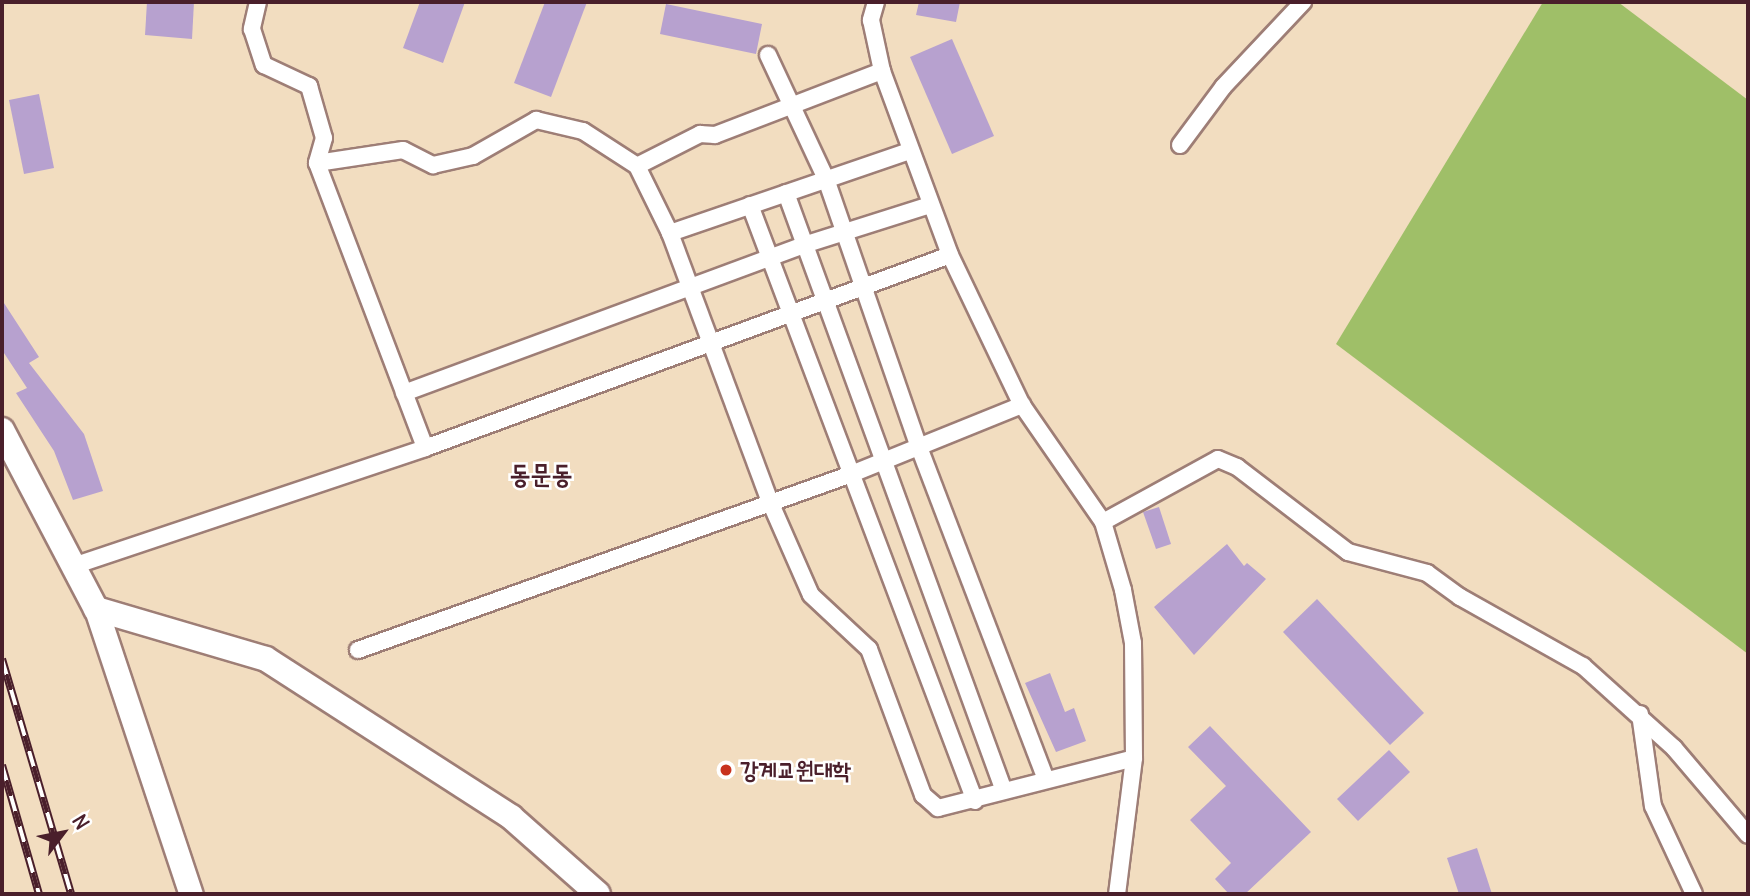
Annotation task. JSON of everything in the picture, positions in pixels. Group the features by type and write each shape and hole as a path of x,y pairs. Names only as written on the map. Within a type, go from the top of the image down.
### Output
{"main road":[{"path":"2,430 76,565 96,609 267,659 511,817 598,894"}],"street":[{"path":"258,2 252,29 264,65 309,86 324,138 317,163 425,448"},
{"path":"876,2 871,20 882,71 950,255 1022,405 1103,522 1133,643 1134,758 1117,894"},
{"path":"1180,145 1223,86 1303,2"},
{"path":"768,55 795,104 826,179 919,447 1046,779"},
{"path":"637,166 700,134 715,135 882,71"},
{"path":"317,163 403,150 433,165 473,156 536,120 583,131 637,166 670,233 689,290 771,504 811,594 869,649 923,795 938,808 1134,758"},
{"path":"670,233 910,151"},
{"path":"786,193 807,244 825,303 1004,791"},
{"path":"750,205 849,475 975,800"},
{"path":"404,393 689,290 807,244 930,205"},
{"path":"76,565 425,448 709,343 866,289 950,255"},
{"path":"358,650 771,504 1022,405"},
{"path":"1103,522 1218,459 1237,467 1348,552 1427,573 1460,597 1583,666 1640,714 1748,835"},
{"path":"96,609 191,894"},
{"path":"1640,714 1653,806 1694,894"}],"green space":[{"path":"1543,2 1618,2 1748,100 1748,654 1336,344"}],"building":[{"path":"147,2 194,2 192,39 145,35"},
{"path":"420,2 465,2 443,63 403,48"},
{"path":"545,2 587,2 551,97 514,83"},
{"path":"919,2 960,2 956,22 916,15"},
{"path":"666,4 762,24 756,54 660,34"},
{"path":"952,39 994,136 952,154 910,57"},
{"path":"39,94 54,168 24,174 9,100"},
{"path":"2,300 39,357 29,363 84,434 103,491 73,500 54,451 16,393 27,388 2,350"},
{"path":"1159,507 1171,544 1156,549 1143,512"},
{"path":"1227,544 1244,566 1247,563 1266,579 1194,655 1154,607"},
{"path":"1317,599 1424,713 1390,745 1283,632"},
{"path":"1050,673 1065,712 1074,708 1086,741 1056,752 1025,683"},
{"path":"1210,726 1311,832 1245,894 1229,894 1215,879 1231,863 1190,820 1226,786 1188,747"},
{"path":"1389,750 1410,772 1358,821 1337,799"},
{"path":"1477,848 1492,894 1459,894 1447,858"}],"railway":[{"path":"2,659 71,894"},
{"path":"2,765 39,894"}],"place":[{"name":"강계교원대학","path":"726,770"}],"district":[{"name":"동문동","path":"541,474"}]}
